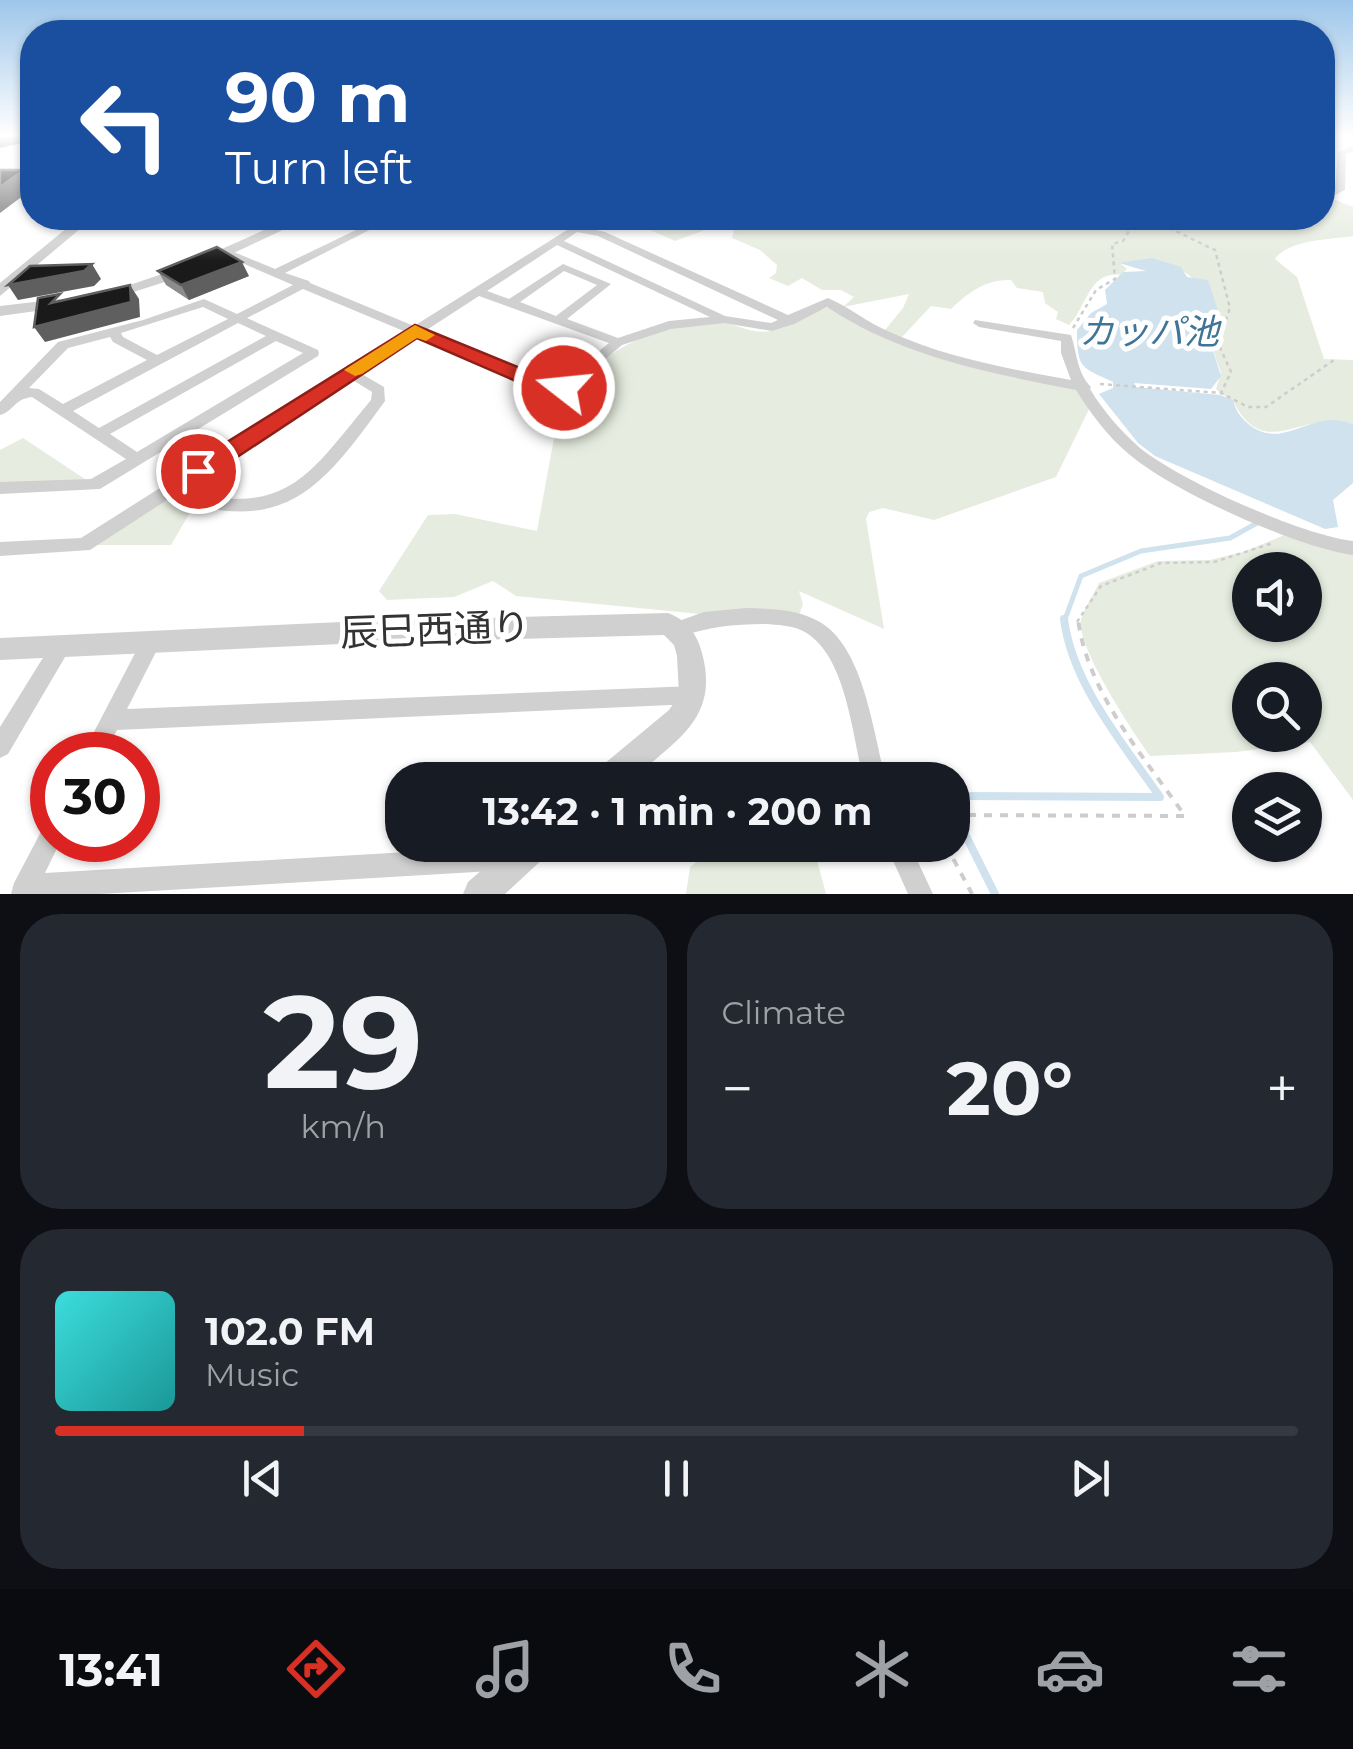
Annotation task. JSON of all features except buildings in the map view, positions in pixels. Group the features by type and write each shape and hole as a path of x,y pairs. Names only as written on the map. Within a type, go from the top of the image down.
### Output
{"street":[{"path":"0,291 72,230"},
{"path":"0,310 86,300 162,279 275,230"},
{"path":"278,272 364,230"},
{"path":"0,548 84,545 573,230"},
{"path":"584,230 601,234 790,321"},
{"path":"556,240 724,319"},
{"path":"226,252 549,388 564,388 618,342 669,325 724,319 772,326 828,302 871,326 959,360 1084,387"},
{"path":"511,303 562,266 605,284 558,320"},
{"path":"63,410 305,284"},
{"path":"478,291 618,342"},
{"path":"0,410 63,344 115,333 204,304 313,353 94,485 0,488"},
{"path":"979,323 1067,338 1069,362 1084,387 1128,444 1148,462 1291,531 1346,550 1353,548"},
{"path":"115,333 117,339 158,361"},
{"path":"99,434 275,336"},
{"path":"168,491 196,502 243,504 296,492 378,401 380,390 350,373"},
{"path":"14,395 34,392 137,460"},
{"path":"630,762 688,709 693,695 687,639 680,629 706,620 765,615 790,618 824,633 841,652 869,762"},
{"name":"辰巳西通り","path":"2,652 150,642 654,623 680,629"},
{"path":"105,732 150,642"},
{"path":"0,746 61,646"},
{"path":"111,720 693,695"},
{"path":"24,890 38,862"},
{"path":"24,890 386,862"},
{"path":"485,892 516,862"},
{"path":"906,862 921,894"}],"path":[{"path":"1067,338 1096,290 1115,279 1112,244 1123,240 1129,230"},
{"path":"1173,230 1215,250 1230,308 1218,344 1231,379 1221,393"},
{"path":"1109,383 1221,393 1248,407 1266,407 1334,360"},
{"path":"970,814 1185,816 1120,719 1081,640 1077,620 1101,586 1162,564 1214,562 1246,554 1291,531"},
{"path":"955,862 972,894"}],"shaded area":[{"path":"1335,200 1353,207 1353,236 1300,244 1275,259 1297,277 1324,359 1353,360 1353,424 1317,422 1272,432 1246,420 1233,401 1216,389 1221,373 1211,344 1215,328 1198,318 1216,304 1194,279 1174,267 1120,263 1127,269 1095,284 1069,325 1056,319 1058,312 1045,303 1043,292 1017,288 1011,280 986,284 951,309 931,306 902,337 885,330 909,294 843,307 854,297 841,290 822,290 802,278 788,286 769,278 776,273 777,265 760,250 732,238 734,231 1335,230"},
{"path":"650,230 705,230 675,241"},
{"path":"829,307 900,342 1077,389 1091,405 1056,477 934,520 883,508 869,512 866,519 884,629 799,591 803,604 799,615 700,614 516,596 493,581 454,597 387,600 379,591 428,515 455,514 537,531 563,389 616,351 673,327 718,322 771,331"},
{"path":"23,438 94,485 0,488 0,450"},
{"path":"168,491 196,502 171,545 84,545"},
{"path":"1287,534 1353,547 1353,800 1317,752 1322,752 1322,662 1232,662 1232,752 1236,752 1150,756 1107,689 1087,649 1081,620 1099,583 1158,561 1210,560 1232,555 1232,642 1322,642 1322,552 1243,552"},
{"path":"696,862 818,862 826,894 686,894 690,867"}],"water":[{"name":"カッパ池","path":"1152,258 1181,267 1187,277 1208,280 1220,317 1198,318 1215,328 1211,344 1221,376 1211,389 1134,383 1136,387 1220,395 1233,400 1244,421 1266,433 1282,433 1325,420 1353,424 1353,483 1333,500 1338,527 1325,529 1155,456 1138,443 1099,394 1113,388 1113,382 1083,365 1077,330 1091,313 1107,304 1105,290 1123,272 1146,271 1119,263"}],"waterway":[{"path":"1064,621 1081,576 1141,551 1230,538 1257,523"},
{"path":"970,796 1160,797 1088,690 1064,621"},
{"path":"970,844 995,894"}],"slow traffic":[{"path":"355,370 415,331 426,335"}],"route":[{"path":"198,471 415,331 549,388 564,388"}]}
